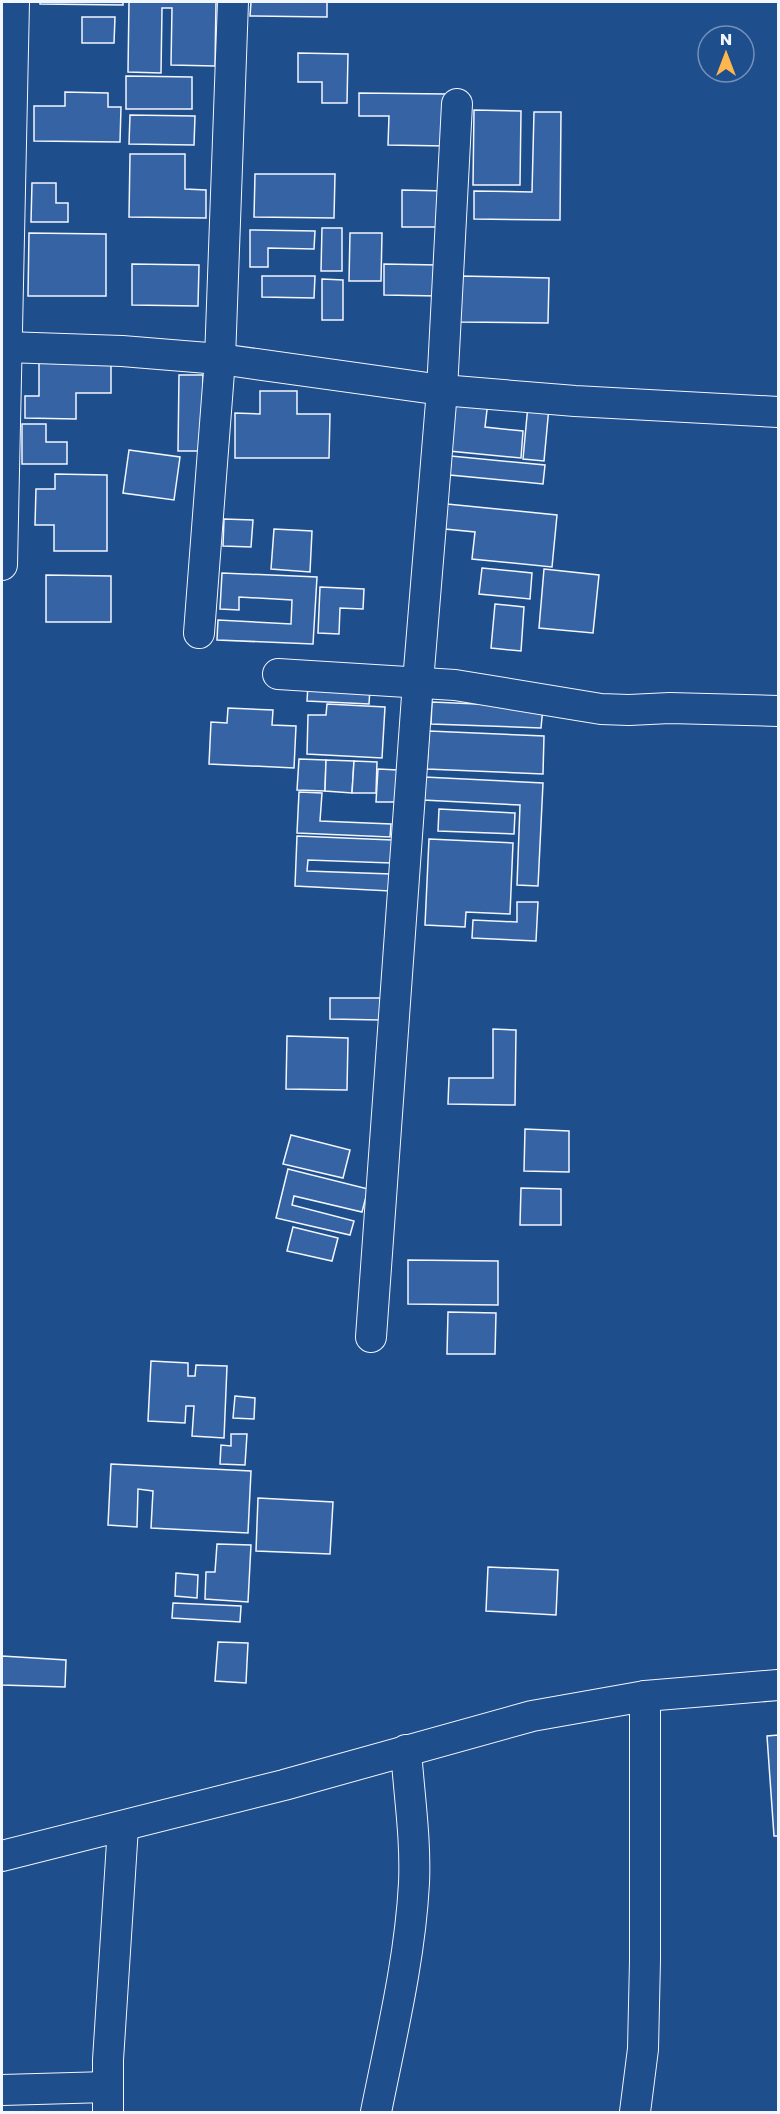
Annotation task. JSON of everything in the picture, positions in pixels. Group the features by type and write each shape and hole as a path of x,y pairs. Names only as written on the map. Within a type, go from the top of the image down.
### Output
{"street":[{"path":"2,565 14,2"},
{"path":"199,633 220,359 233,2"},
{"path":"371,1337 418,682 442,390 457,104"},
{"path":"6,347 122,351 220,359 442,390 575,401 778,412"},
{"path":"278,674 418,682 602,709 778,711"},
{"path":"2,1856 123,1827 532,1716 645,1696 778,1684"},
{"path":"635,2112 643,2049 645,1696"},
{"path":"376,2112 406,1962 413,1904 415,1861 406,1750"},
{"path":"2,2090 108,2100 123,1827"}],"building":[{"path":"40,2 123,2 123,5 40,4"},
{"path":"129,2 216,2 215,66 171,65 172,8 162,8 161,73 128,72"},
{"path":"251,2 327,2 327,17 250,16"},
{"path":"82,17 115,17 114,43 82,43"},
{"path":"298,53 348,54 347,103 322,103 322,82 298,82"},
{"path":"126,76 192,77 192,109 126,109"},
{"path":"65,92 108,93 108,107 121,107 120,142 34,141 34,106 65,106"},
{"path":"359,93 447,94 446,146 388,145 389,116 359,116"},
{"path":"474,110 521,111 520,185 473,185"},
{"path":"534,112 561,112 560,220 474,219 474,191 532,192"},
{"path":"130,115 195,116 194,145 129,144"},
{"path":"130,154 185,154 185,189 206,190 206,218 129,217"},
{"path":"255,174 335,174 334,218 254,217"},
{"path":"32,183 56,183 56,203 68,203 68,222 31,222"},
{"path":"402,190 447,191 446,227 402,227"},
{"path":"322,228 342,228 342,271 321,271"},
{"path":"250,230 315,231 314,249 268,248 268,267 250,267"},
{"path":"29,233 106,234 106,296 28,296"},
{"path":"350,233 382,233 381,281 349,281"},
{"path":"132,264 199,265 198,306 132,305"},
{"path":"384,264 438,265 438,296 384,295"},
{"path":"262,276 315,276 314,298 262,297"},
{"path":"460,276 549,278 548,323 459,322"},
{"path":"322,279 343,280 343,320 322,320"},
{"path":"39,359 111,360 111,393 76,393 76,419 25,418 25,396 39,396"},
{"path":"179,375 203,375 202,451 178,451"},
{"path":"260,391 297,391 297,414 330,414 329,458 235,458 235,413 260,414"},
{"path":"454,398 488,401 485,427 523,431 521,458 449,451"},
{"path":"528,405 549,407 544,461 523,459"},
{"path":"22,424 46,424 46,442 67,442 67,464 22,464"},
{"path":"129,450 180,457 174,500 123,493"},
{"path":"451,456 545,465 543,484 450,475"},
{"path":"55,474 107,475 107,551 54,551 54,525 35,525 36,489 55,489"},
{"path":"447,504 557,515 552,567 472,559 475,532 445,529"},
{"path":"224,519 253,520 251,547 223,546"},
{"path":"274,529 312,531 310,572 271,569"},
{"path":"482,568 532,573 530,599 479,594"},
{"path":"544,569 599,575 593,633 539,628"},
{"path":"222,573 317,577 313,644 217,640 218,620 291,624 292,600 239,597 239,610 220,609"},
{"path":"46,575 111,576 111,622 46,622"},
{"path":"320,587 364,589 363,609 340,608 339,634 318,633"},
{"path":"495,604 524,607 521,651 491,648"},
{"path":"308,685 370,688 369,704 307,701"},
{"path":"432,702 543,707 541,728 431,724"},
{"path":"327,704 385,707 382,758 307,754 308,715 326,715"},
{"path":"228,708 273,710 272,725 296,726 294,768 209,764 211,722 227,723"},
{"path":"429,731 544,736 543,774 427,769"},
{"path":"299,759 326,760 325,791 297,790"},
{"path":"326,760 354,761 352,793 325,791"},
{"path":"354,761 377,762 376,793 352,793"},
{"path":"378,769 398,770 396,802 376,802"},
{"path":"424,777 543,783 538,886 517,885 520,805 423,800"},
{"path":"299,792 322,793 320,821 391,824 390,837 297,833"},
{"path":"439,809 515,813 514,834 438,831"},
{"path":"297,836 392,840 391,863 308,860 307,871 391,874 390,891 295,886"},
{"path":"429,839 513,843 510,914 466,912 465,927 425,925"},
{"path":"517,902 538,902 536,941 472,938 473,920 517,922"},
{"path":"330,998 381,998 381,1020 330,1019"},
{"path":"493,1029 516,1030 515,1105 448,1104 449,1078 493,1078"},
{"path":"287,1036 348,1038 347,1090 286,1089"},
{"path":"525,1129 569,1131 569,1172 524,1171"},
{"path":"291,1135 350,1150 343,1178 283,1164"},
{"path":"288,1169 368,1189 362,1212 294,1196 292,1205 354,1221 350,1235 276,1218"},
{"path":"521,1188 561,1189 561,1225 520,1225"},
{"path":"293,1227 338,1238 332,1261 287,1251"},
{"path":"408,1260 498,1261 498,1305 408,1304"},
{"path":"448,1312 496,1313 495,1354 447,1354"},
{"path":"151,1361 188,1363 188,1376 195,1376 196,1365 227,1366 224,1438 192,1436 194,1406 186,1406 185,1423 148,1421"},
{"path":"235,1396 255,1398 254,1419 233,1418"},
{"path":"231,1434 247,1434 245,1465 220,1464 221,1445 231,1446"},
{"path":"111,1464 251,1471 248,1533 151,1528 153,1491 138,1489 137,1527 108,1525"},
{"path":"258,1498 333,1502 330,1554 256,1551"},
{"path":"217,1544 251,1545 248,1602 205,1599 206,1572 215,1572"},
{"path":"488,1567 558,1570 556,1615 486,1611"},
{"path":"176,1573 198,1575 197,1598 175,1596"},
{"path":"173,1603 241,1606 240,1622 172,1618"},
{"path":"218,1642 248,1643 246,1683 215,1681"},
{"path":"2,1656 66,1660 65,1687 2,1685"},
{"path":"778,1735 778,1836 774,1836 767,1736"}]}
